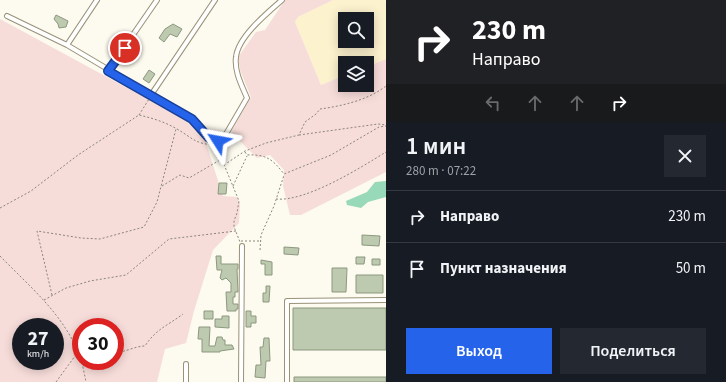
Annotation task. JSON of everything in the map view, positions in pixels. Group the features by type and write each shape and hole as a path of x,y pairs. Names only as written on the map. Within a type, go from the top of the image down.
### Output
{"street":[{"path":"67,45 97,0"},
{"path":"108,71 157,0"},
{"path":"151,95 215,0"},
{"path":"7,16 67,45 108,71 192,119 209,138 218,141 226,134 247,98 237,71 236,57 239,47 253,27 282,0"},
{"path":"241,382 242,246"},
{"path":"287,382 287,301 386,300"},
{"path":"186,364 186,382"}],"path":[{"path":"299,135 304,122 316,114 320,109 339,107 386,86"},
{"path":"0,208 31,191 78,155 139,115 151,95"},
{"path":"139,115 157,120 176,128 198,144 216,145 220,159 239,201 237,214 234,221 242,246"},
{"path":"223,165 245,151 266,143 299,135 378,124 386,126"},
{"path":"284,174 331,155 379,127 386,126"},
{"path":"52,295 37,231 81,238 100,239 144,227 157,202 176,128"},
{"path":"245,151 248,155 266,157 274,161 284,174"},
{"path":"276,199 285,200 306,193 341,178 386,152"},
{"path":"233,187 248,155"},
{"path":"161,186 180,175 189,178 220,159"},
{"path":"260,250 261,235 276,199 284,174"},
{"path":"44,300 66,288 90,281 126,275 169,240 236,231"},
{"path":"240,241 261,241"},
{"path":"0,256 56,314 72,342"},
{"path":"124,351 136,346 146,346 152,335 164,325 183,314"},
{"path":"56,382 72,360"},
{"path":"83,370 86,382"}],"shaded area":[{"path":"285,0 333,0 298,17 295,22 321,85 338,78 338,92 374,92 374,64 386,59 386,172 301,215 290,215 283,186 284,170 270,155 257,158 231,132 251,97 240,70 238,57 256,32 265,30"},
{"path":"333,0 385,0 386,59 374,64 374,56 338,56 338,78 321,85 295,22 298,17"},
{"path":"0,19 201,128 223,196 237,197 240,204 239,223 213,250 194,311 186,343 165,349 157,382 0,382"},
{"path":"386,181 386,197 368,202 361,208 347,205 346,201 367,192 375,182"}],"building":[{"path":"56,15 68,21 66,27 59,28 54,19"},
{"path":"173,24 182,29 177,37 170,34 164,42 159,38 165,29"},
{"path":"149,70 155,74 149,83 143,79"},
{"path":"219,183 227,183 226,194 218,194"},
{"path":"362,235 380,236 379,246 362,245"},
{"path":"284,247 299,248 298,255 284,254"},
{"path":"216,256 221,256 221,264 238,264 238,292 235,292 235,297 233,297 233,304 238,304 238,309 236,309 236,311 227,311 226,292 231,292 231,283 226,278 222,280 220,278 222,270 217,270"},
{"path":"356,257 365,257 364,264 356,264"},
{"path":"372,259 380,259 380,265 372,265"},
{"path":"261,260 272,262 272,275 265,275 265,264 261,264"},
{"path":"332,268 347,268 346,292 332,292"},
{"path":"356,275 383,275 383,293 356,293"},
{"path":"266,286 270,286 269,302 263,302 263,293 266,293"},
{"path":"293,308 386,308 386,350 293,350"},
{"path":"204,311 213,311 213,319 204,319"},
{"path":"246,311 251,311 251,316 256,316 256,323 251,323 251,327 246,327"},
{"path":"222,316 229,316 229,328 215,327 215,319 222,319"},
{"path":"199,327 210,327 209,346 215,346 217,337 222,337 223,340 225,340 225,345 232,345 234,349 220,352 202,352 202,339 198,339"},
{"path":"264,338 269,338 270,361 266,361 265,378 255,377 256,365 261,365 260,347 263,347"},
{"path":"294,377 386,377 386,382 294,382"}],"route":[{"path":"125,48 108,71 192,119 209,138 218,141"}]}
